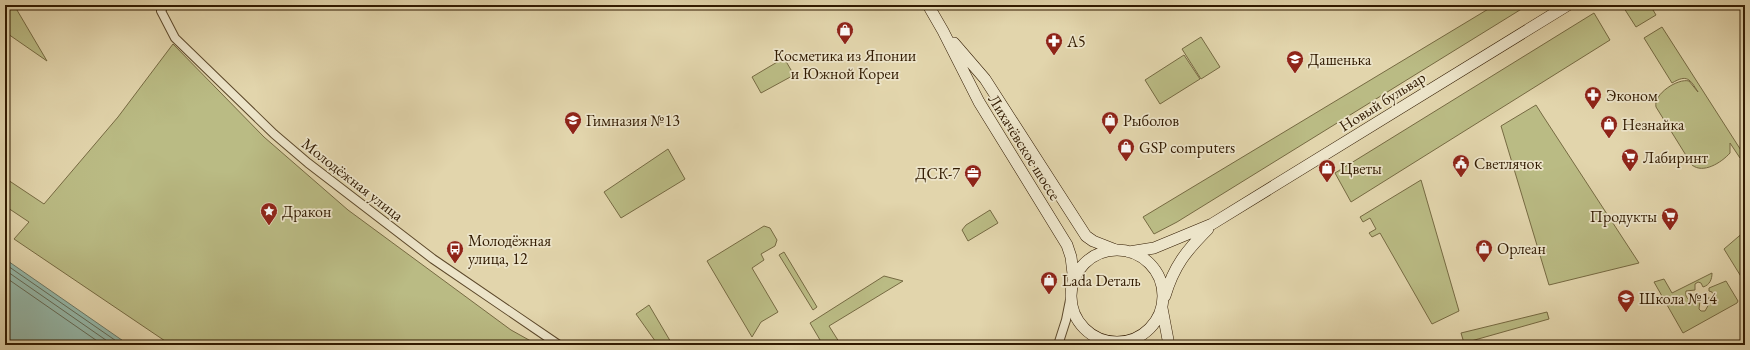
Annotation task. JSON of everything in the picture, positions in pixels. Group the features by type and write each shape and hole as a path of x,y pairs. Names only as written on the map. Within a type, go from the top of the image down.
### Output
{"main road":[{"name":"Лихачёвское шоссе","path":"928,5 979,102 1067,245 1071,257 1074,282"},
{"name":"Новый бульвар","path":"1129,252 1154,248 1212,224 1568,5"},
{"name":"Лихачёвское шоссе","path":"943,31 985,79 1086,236 1093,241 1116,251"},
{"name":"Новый бульвар","path":"1162,305 1170,281 1182,258 1212,224"},
{"path":"1162,305 1157,319 1144,334 1128,341 1112,344 1085,330 1075,314 1071,295 1074,282 1081,268 1089,260 1098,255 1116,251 1129,252 1139,256 1155,271 1162,286 1162,305 1169,345"}],"street":[{"name":"Молодёжная улица","path":"164,5 161,11 175,38 274,134 314,168 433,259 559,345"},
{"path":"1058,345 1066,320 1071,295"}],"green space":[{"path":"5,5 14,5 47,61 8,34 5,29"},
{"path":"1495,5 1528,5 1177,222 1154,234 1143,217"},
{"path":"1622,5 1650,5 1656,15 1636,27"},
{"path":"1594,13 1610,40 1351,202 1335,173"},
{"path":"1662,27 1744,155 1740,158 1730,143 1730,153 1717,164 1706,168 1692,165 1656,107 1658,97 1673,84 1689,81 1698,92 1688,79 1685,78 1677,80 1672,83 1644,38"},
{"path":"1201,37 1220,67 1201,79 1182,49"},
{"path":"173,44 264,137 348,210 511,330 538,345 171,345 14,239 29,222 5,206 5,178 44,204 118,117"},
{"path":"1184,55 1200,79 1160,104 1145,80"},
{"path":"784,58 794,75 761,93 752,77"},
{"path":"1536,105 1639,263 1549,285 1501,126"},
{"path":"668,149 685,179 621,218 604,192"},
{"path":"1421,180 1459,311 1432,324 1380,233 1372,237 1369,233 1376,229 1370,218 1363,222 1360,217"},
{"path":"990,210 998,223 968,241 962,230 966,225"},
{"path":"764,226 770,228 777,240 775,246 761,254 764,260 752,268 778,312 761,322 752,337 707,261"},
{"path":"1745,231 1745,283 1724,249"},
{"path":"784,252 817,307 813,310 779,255"},
{"path":"1712,273 1711,280 1707,285 1703,287 1701,283 1698,282 1695,284 1695,290 1686,291 1687,298 1691,301 1693,297 1698,297 1700,300 1699,309 1701,311 1705,311 1709,304 1706,298 1712,298 1713,295 1712,292 1709,291 1709,288 1726,281 1738,301 1737,303 1683,333 1654,282 1664,279 1672,293"},
{"path":"884,276 903,281 829,326 841,345 823,345 810,323"},
{"path":"649,305 672,344 658,345 636,314"},
{"path":"1547,312 1549,319 1464,343 1461,333"}],"water":[{"path":"5,259 129,345 5,345"}],"place":[{"name":"Косметика из Японии и Южной Кореи","path":"845,45"},
{"name":"А5","path":"1054,56"},
{"name":"Дашенька","path":"1295,74"},
{"name":"Эконом","path":"1593,110"},
{"name":"Гимназия №13","path":"573,135"},
{"name":"Рыболов","path":"1110,135"},
{"name":"Незнайка","path":"1609,139"},
{"name":"GSP computers","path":"1126,162"},
{"name":"Лабиринт","path":"1630,172"},
{"name":"Светлячок","path":"1461,178"},
{"name":"Цветы","path":"1327,183"},
{"name":"ДСК-7","path":"973,188"},
{"name":"Дракон","path":"269,226"},
{"name":"Продукты","path":"1670,231"},
{"name":"Орлеан","path":"1484,263"},
{"name":"Молодёжная улица, 12","path":"455,264"},
{"name":"Lada Dеталь","path":"1049,295"},
{"name":"Школа №14","path":"1626,313"}]}
